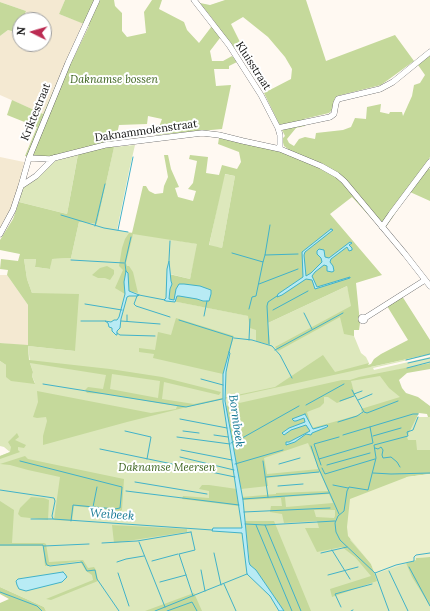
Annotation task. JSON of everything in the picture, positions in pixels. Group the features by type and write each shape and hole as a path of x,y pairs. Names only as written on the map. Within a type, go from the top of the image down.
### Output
{"street":[{"name":"Kriktestraat","path":"0,234 13,210 29,158 96,0"},
{"name":"Kluisstraat","path":"194,0 229,45 261,95 278,128 280,135 280,149"},
{"path":"278,128 330,117 334,114 338,99 380,89 392,82 430,52"},
{"name":"Daknammolenstraat","path":"29,158 50,159 105,145 202,133 220,135 243,142 280,149 321,166 337,175 430,286"},
{"name":"Daknammolenstraat","path":"21,186 36,176 55,158"},
{"path":"382,227 430,162"},
{"path":"365,318 425,280"}],"shaded area":[{"path":"0,0 65,0 59,14 83,23 43,114 0,95 0,36 8,30 12,31 12,52 52,52 52,12 26,12 0,2"},
{"path":"0,157 24,162 22,176 11,209 0,229"},
{"path":"0,275 7,275 28,305 28,346 0,343"}],"green space":[{"name":"Daknamse bossen","path":"65,0 114,0 115,6 122,13 122,31 127,37 146,33 144,12 152,0 162,0 159,9 184,22 187,30 199,43 215,22 200,3 210,5 225,0 306,0 326,61 395,35 414,61 381,85 337,96 335,98 332,110 329,113 304,119 305,126 296,128 287,139 289,143 294,146 299,139 305,137 315,139 316,133 343,130 351,127 355,118 366,119 367,107 381,104 380,112 389,114 390,112 402,112 403,116 412,96 414,85 420,83 425,75 418,65 430,54 430,157 425,166 430,169 430,201 410,192 383,231 352,197 330,214 382,275 356,283 360,323 359,330 354,330 354,336 344,334 340,317 278,351 275,347 351,306 347,286 268,323 270,345 256,341 256,330 250,328 248,316 167,300 169,274 190,279 197,244 133,234 126,263 133,272 138,293 129,291 128,273 126,271 124,282 125,294 115,288 123,270 119,266 122,248 129,233 132,233 143,186 146,186 149,191 155,194 163,193 168,177 164,155 168,155 171,169 179,187 175,188 178,197 193,201 196,191 188,189 193,183 197,161 189,159 190,155 208,157 206,173 219,175 222,165 237,169 241,162 239,152 218,144 219,138 287,153 288,149 284,146 282,139 285,136 264,93 291,79 292,69 285,57 268,37 243,17 231,24 241,44 235,48 223,34 210,51 212,61 223,61 232,56 237,62 229,66 229,69 214,69 216,86 231,85 222,129 156,135 162,119 148,116 147,124 119,125 97,224 79,222 71,258 52,259 50,269 35,267 36,259 24,259 27,279 32,293 79,294 75,351 28,346 29,360 110,369 162,377 221,392 219,395 164,382 162,399 194,404 275,387 323,355 335,372 369,363 368,365 371,364 374,359 381,354 408,340 387,306 402,296 430,340 430,354 187,407 43,445 43,436 47,421 46,417 33,417 38,402 37,391 151,413 176,409 177,406 105,394 87,393 85,390 88,387 103,389 106,375 30,363 35,384 11,381 6,377 6,365 0,361 0,343 28,345 28,305 7,275 8,270 0,269 1,259 18,261 20,254 0,250 0,240 13,219 19,202 67,214 79,149 49,157 25,156 37,127 7,115 12,100 43,114 69,56 73,59 89,26 59,14","holes":["225,174 235,176 222,248 209,245","112,374 160,381 158,398 110,389"]},
{"path":"0,2 26,11 12,12 12,31 8,30 0,36"},
{"name":"Daknamse Meersen","path":"135,145 117,230 198,244 190,279 170,274 168,300 249,316 256,329 269,345 268,323 347,286 359,330 354,330 354,336 361,353 366,357 369,363 368,365 371,367 430,354 373,368 374,370 430,357 430,363 379,374 411,401 315,440 430,548 430,611 46,611 44,607 0,587 0,456 10,452 4,447 0,446 0,361 6,365 7,371 35,383 32,376 33,372 30,363 28,346 75,351 32,293 27,279 24,259 36,259 35,267 50,269 51,259 71,258 79,222 97,224 114,147"},
{"path":"78,154 67,214 19,202 22,189 52,162"},
{"path":"224,174 235,176 222,248 209,246"},
{"path":"107,266 114,270 114,274 110,280 98,278 92,275 100,268"},
{"path":"176,318 234,336 223,374 153,358 154,354 139,352 139,348 155,350 158,332 171,335"},
{"path":"430,363 430,369 407,373 399,380 406,393 418,397 430,406 430,417 428,417 427,414 419,413 407,437 408,440 416,440 417,450 430,450 430,474 407,477 350,540 371,564 377,581 332,597 330,589 371,576 355,557 342,547 317,552 305,528 319,528 317,521 284,523 282,514 270,512 271,506 282,506 281,498 243,500 242,497 276,493 328,491 320,472 267,478 268,486 241,489 226,406","holes":["380,376 389,388 400,397 361,409 362,414 312,428 307,412 320,407 324,403 324,397 328,397 337,403 355,396 351,381","308,443 319,469 267,474 264,458","329,494 333,503 286,507 285,497","314,510 335,510 334,518 316,517"]},
{"path":"417,417 430,417 430,450 417,450 407,440"},
{"path":"17,433 19,437 15,440 26,445 24,448 18,447 20,452 0,459 0,456 10,452 11,447 8,442"},
{"path":"25,456 28,459 124,479 122,510 74,506 72,521 54,520 60,477 0,464"},
{"path":"430,474 430,557 416,558 416,560 375,574 371,564 348,536 347,527 350,499 407,477"},
{"path":"202,485 237,489 239,506 182,499 183,496 209,498 209,491 199,489"},
{"path":"31,497 49,500 48,520 21,517 18,514 20,508"},
{"path":"0,501 14,510 12,543 46,544 49,562 83,560 88,568 94,567 98,581 51,600 46,599 93,580 92,575 86,571 80,561 45,566 43,546 0,546"},
{"path":"245,521 274,521 311,611 284,611 256,570 250,565"},
{"path":"112,525 187,529 187,532 114,543"},
{"path":"430,557 430,606 412,577 406,563 416,560 415,558"},
{"path":"0,587 44,607 46,611 0,611 0,603 9,599 0,594"},
{"path":"194,593 202,611 145,611"}],"water":[{"path":"331,229 333,230 305,252 306,276 322,262 321,258 317,254 319,249 324,250 325,257 329,258 350,242 352,243 349,245 352,250 349,251 347,247 331,259 330,262 334,271 327,271 327,266 324,265 312,276 317,287 350,278 315,289 312,280 306,279 277,297 278,294 303,277 302,252"},
{"path":"169,261 172,284 169,299 174,300 176,289 179,284 184,284 200,286 211,290 209,301 179,296 177,296 175,302 164,300 166,298 167,269"},
{"path":"126,271 128,273 129,291 139,295 127,297 120,328 116,335 105,321 111,322 117,320 119,317 125,294 124,282"},
{"path":"229,352 226,372 225,401 243,500 249,562 284,611 279,611 270,596 247,574 242,533 212,531 213,528 242,528 223,402 223,374"},
{"path":"305,414 313,429 328,426 312,433 311,435 306,434 295,442 286,445 286,442 289,442 310,431 306,425 291,430 284,435 282,433 289,428 305,422 304,418 296,421 292,419"},
{"path":"63,572 67,577 62,582 26,591 19,589 16,581 18,579"}],"waterway":[{"path":"118,230 133,157"},
{"path":"95,226 105,184"},
{"path":"61,215 104,228 128,232"},
{"path":"270,225 265,255 298,254"},
{"path":"126,272 125,263 131,237"},
{"path":"169,260 170,241"},
{"path":"232,253 263,262 265,255"},
{"path":"71,260 124,263"},
{"path":"249,309 252,297 256,296 263,262"},
{"path":"259,284 298,269"},
{"path":"273,310 308,291"},
{"name":"Bormbeek","path":"139,295 137,296 134,304 136,306 170,317"},
{"path":"139,295 165,300"},
{"path":"269,344 267,306 268,302 277,296"},
{"path":"204,316 207,301"},
{"path":"85,304 122,310"},
{"path":"304,313 312,329"},
{"path":"275,350 343,313"},
{"path":"127,315 127,321"},
{"path":"249,340 250,319"},
{"name":"Bormbeek","path":"179,320 233,337 229,352"},
{"path":"81,321 105,321"},
{"path":"121,321 160,324"},
{"path":"117,333 120,335 155,336"},
{"path":"234,338 252,340 272,346 280,355 292,378"},
{"path":"406,360 430,354"},
{"path":"408,363 430,358"},
{"path":"407,368 430,362"},
{"path":"201,379 223,385"},
{"path":"43,384 186,407 222,399"},
{"path":"306,405 344,384"},
{"path":"352,390 364,412 367,413 398,401"},
{"path":"354,394 362,391"},
{"path":"358,400 372,394"},
{"path":"340,401 354,396"},
{"path":"231,443 299,406"},
{"path":"338,422 357,416 363,412"},
{"path":"343,435 413,414 418,414"},
{"path":"418,417 413,430 407,432 408,436 374,445 376,458 368,490 349,487 344,511 338,516 335,523 336,532 340,540 375,573 396,565 414,561 414,557 416,555 430,553"},
{"path":"180,419 227,428"},
{"path":"319,459 373,443 370,427"},
{"path":"373,436 401,428"},
{"path":"125,431 151,437 147,459"},
{"path":"183,431 199,433"},
{"path":"214,435 228,437"},
{"path":"177,437 230,444"},
{"path":"321,465 314,444 339,437"},
{"path":"311,446 318,467 339,514"},
{"path":"375,448 378,449 381,447 383,450 383,458 391,457 400,467"},
{"path":"100,449 235,477"},
{"path":"181,450 232,460"},
{"path":"235,464 283,450"},
{"path":"327,465 370,453"},
{"path":"180,457 234,470"},
{"path":"279,464 300,458"},
{"path":"322,468 325,474 375,459"},
{"path":"20,461 122,487 120,508 115,509 73,505 71,521"},
{"path":"263,461 268,497"},
{"path":"266,477 319,472"},
{"path":"373,473 430,473"},
{"path":"135,482 207,494"},
{"path":"278,486 303,484"},
{"path":"333,485 348,488"},
{"path":"93,507 97,487"},
{"name":"Weibeek","path":"0,490 54,498 53,519 212,530"},
{"path":"126,491 239,505"},
{"path":"243,499 329,493"},
{"path":"244,512 330,508"},
{"path":"31,519 53,519"},
{"path":"245,524 265,525 335,521"},
{"path":"256,525 292,611"},
{"path":"265,525 301,611"},
{"path":"191,532 195,550 179,554 193,596"},
{"path":"102,543 137,541 191,532"},
{"path":"139,542 165,607"},
{"path":"44,546 89,544"},
{"path":"0,545 43,545 46,563 50,566 82,562 87,571 95,570 97,579 119,611"},
{"path":"321,553 347,547"},
{"path":"332,550 350,579"},
{"path":"214,553 221,585"},
{"path":"152,561 178,554"},
{"path":"117,562 144,556"},
{"path":"328,575 358,567"},
{"path":"409,567 430,606"},
{"path":"201,570 205,591"},
{"path":"389,571 408,611"},
{"path":"118,573 129,606"},
{"path":"375,573 389,611"},
{"path":"155,611 247,574"},
{"path":"160,582 186,575"},
{"path":"224,584 236,611"},
{"path":"341,607 335,594 372,584"},
{"path":"0,592 37,606 42,611"},
{"path":"167,611 192,602 197,611"}]}
